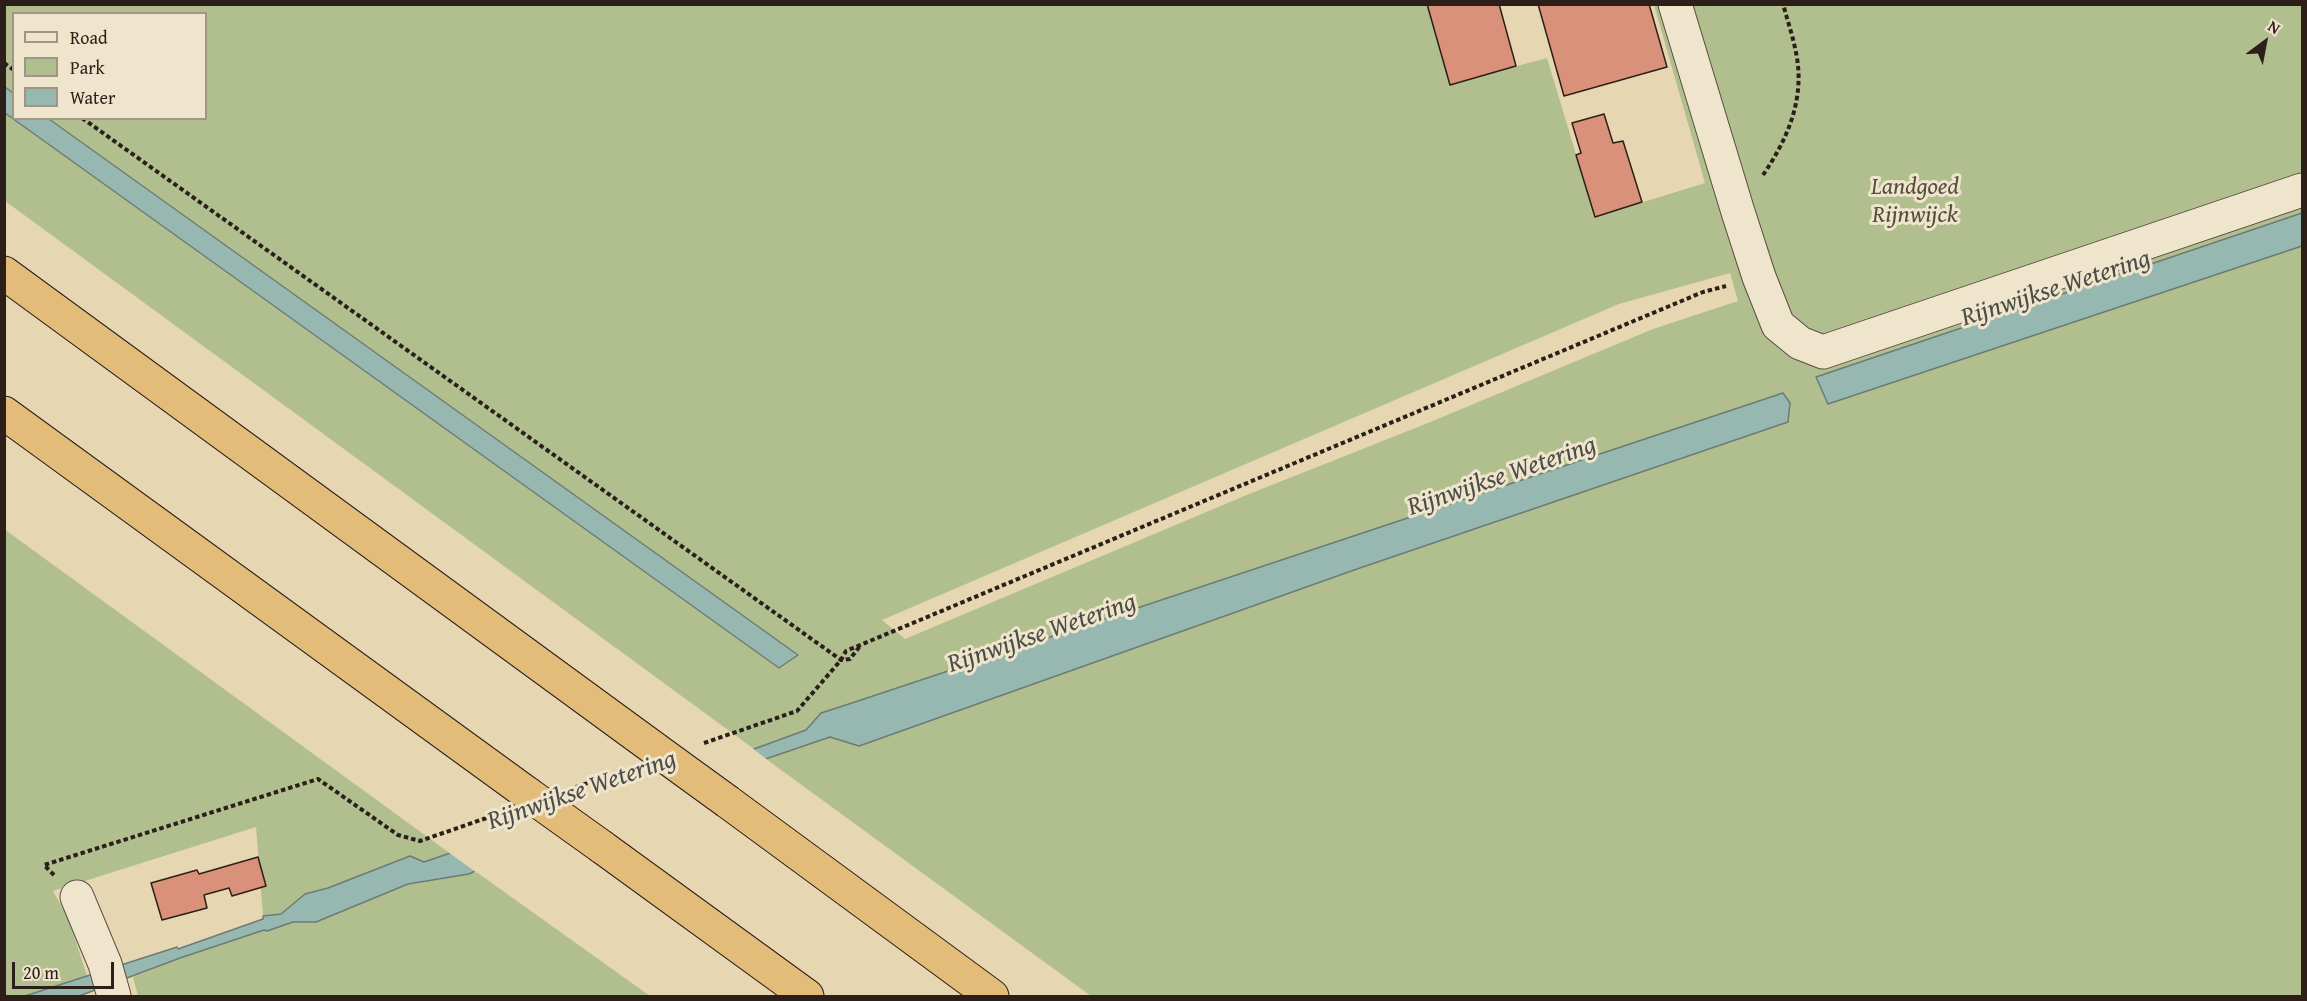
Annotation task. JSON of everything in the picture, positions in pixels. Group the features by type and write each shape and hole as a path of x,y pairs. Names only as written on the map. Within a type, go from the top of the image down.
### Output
{"highway":[{"path":"4,273 643,759 728,802 992,996"},
{"path":"4,413 518,802 602,847 807,996"}],"street":[{"path":"1675,4 1737,213 1778,325 1800,343 1823,352 2302,190"},
{"path":"77,897 110,983"}],"path":[{"path":"1737,213 1781,149 1798,98 1797,59 1783,4"},
{"path":"85,120 841,660 850,659 861,645"},
{"path":"697,746 797,711 841,660 846,651 1702,292 1759,277"},
{"path":"575,788 643,759"},
{"path":"77,897 44,864 318,779 398,835 420,842 518,802"}],"green space":[{"name":"Landgoed Rijnwijck","path":"5,5 1427,5 1450,84 1547,58 1595,217 1705,183 1654,5 2302,5 2302,996 1091,996 766,759 830,737 859,746 1357,569 1773,427 1766,399 821,713 806,730 754,749 5,201 5,113 779,668 798,655 50,120 207,120 207,12 12,12 12,92 5,87","holes":["1730,273 1738,301 1653,329 1428,423 1249,494 905,639 882,620 1619,304"]},
{"path":"4,529 451,854 424,862 410,856 328,888 305,894 281,914 263,916 256,827 53,891 69,920 87,976 25,996 5,996"},
{"path":"475,871 650,996 138,996 133,977 180,958 293,922 316,922 408,884 469,874"}],"water":[{"path":"5,87 12,92 12,118 5,113"},
{"path":"15,120 50,120 798,655 779,668"},
{"path":"2302,213 2302,246 1828,404 1816,377"},
{"path":"1783,393 1790,403 1788,422 1357,569 859,746 830,737 493,852 475,871 469,874 408,884 316,922 293,922 264,930 180,958 79,996 25,996 177,947 178,949 263,919 263,916 281,914 305,894 328,888 410,856 424,862 754,749 806,730 821,713"}],"pier":[{"path":"751,747 769,761 494,855 477,873 448,852"}],"building":[{"path":"1427,4 1499,4 1516,66 1450,85"},
{"path":"1538,4 1649,4 1667,67 1564,96"},
{"path":"1604,114 1613,143 1623,141 1642,202 1595,217 1576,155 1581,153 1572,123"},
{"path":"258,857 266,886 232,896 229,888 204,895 207,908 162,920 151,883 197,870 199,874"}],"water label":[{"name":"Rijnwijkse Wetering","path":"2056,289"},
{"name":"Rijnwijkse Wetering","path":"1502,477"},
{"name":"Rijnwijkse Wetering","path":"1042,634"},
{"name":"Rijnwijkse Wetering","path":"582,791"}]}
